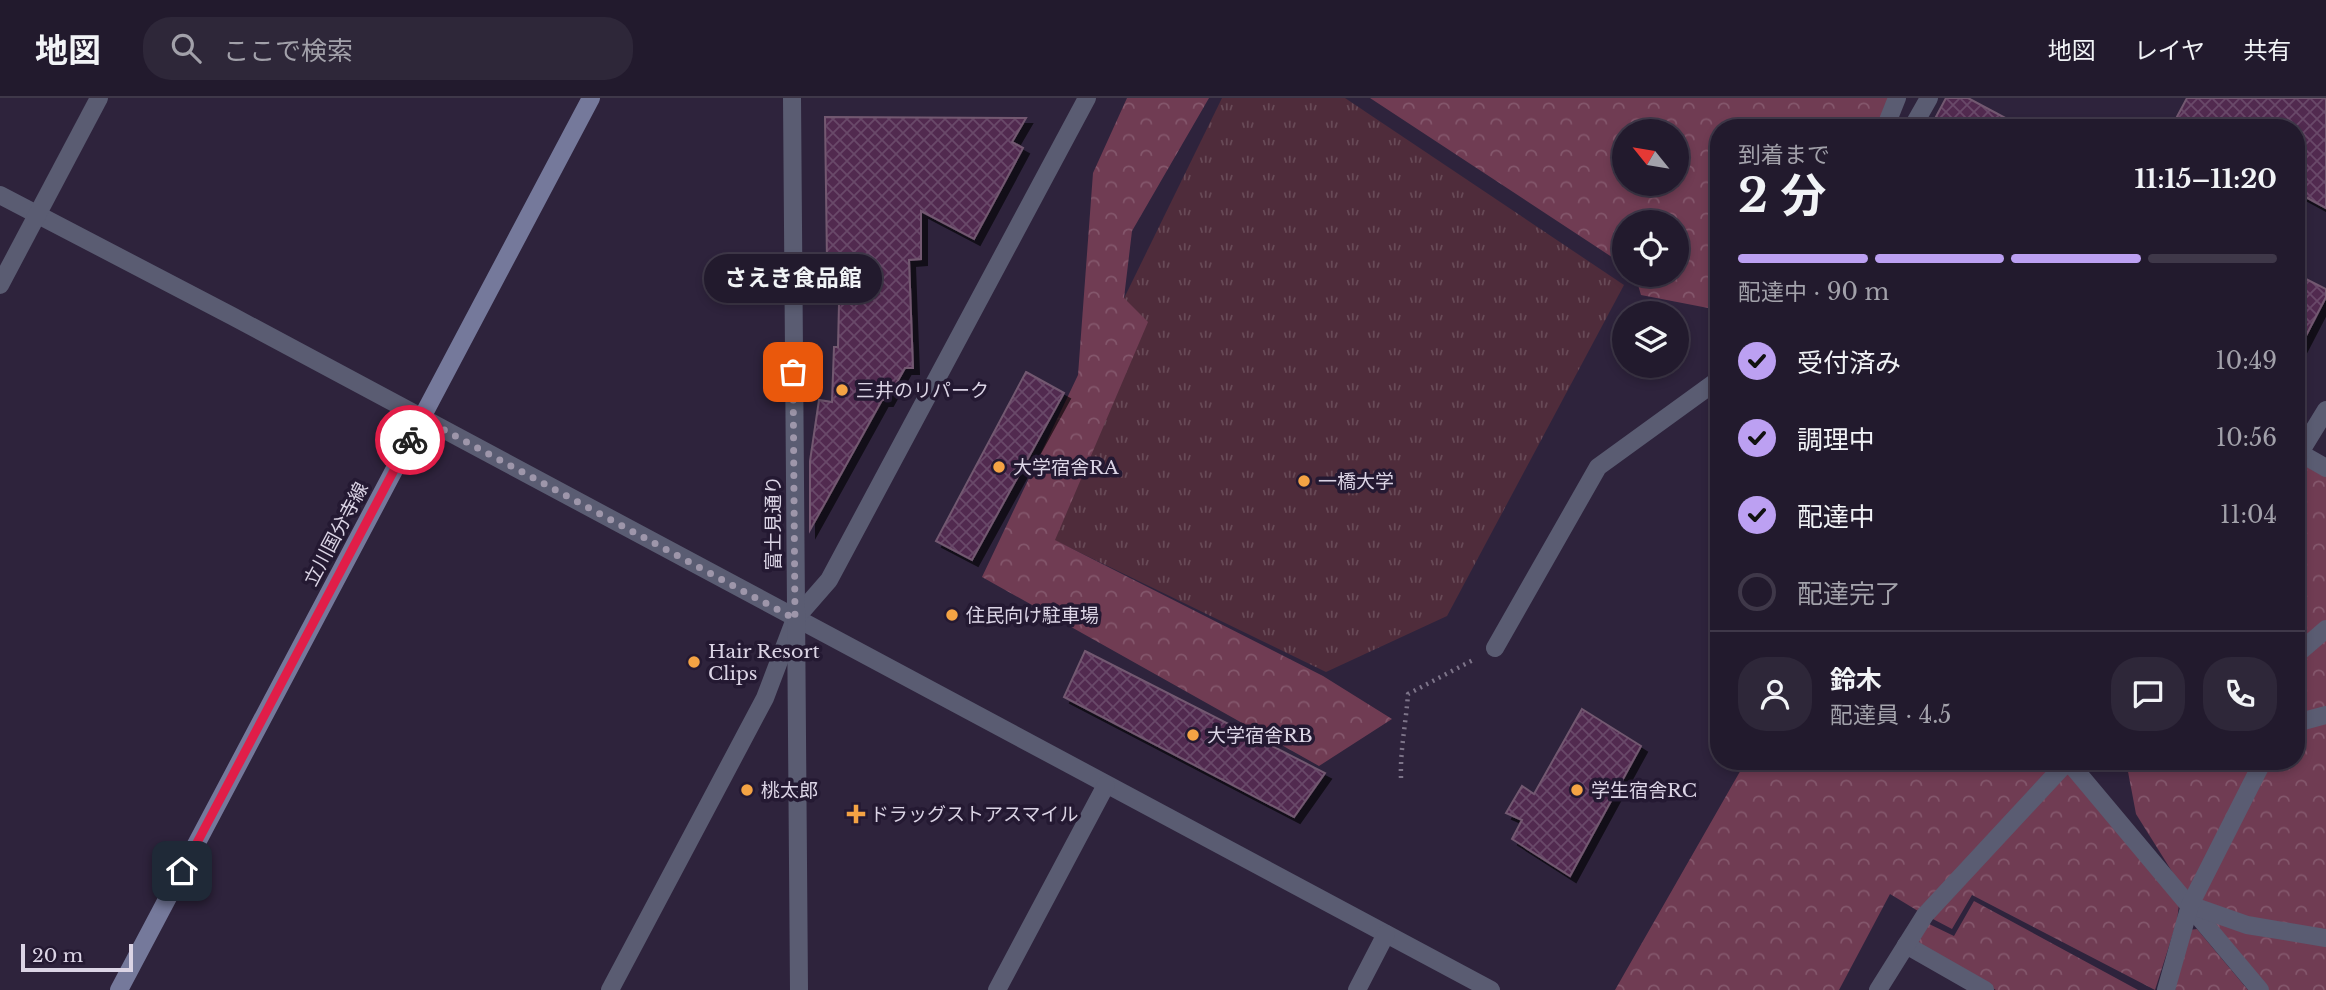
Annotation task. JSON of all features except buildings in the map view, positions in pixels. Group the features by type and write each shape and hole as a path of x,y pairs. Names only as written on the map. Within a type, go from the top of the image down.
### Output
{"main road":[{"name":"立川国分寺線","path":"119,990 591,98"}],"street":[{"path":"0,285 99,98"},
{"name":"富士見通り","path":"792,98 799,990"},
{"path":"610,990 765,698 795,619 829,580 1087,98"},
{"path":"1889,119 1897,98"},
{"path":"1917,119 1929,98"},
{"path":"0,195 1491,990"},
{"path":"1495,648 1598,467 1710,386"},
{"path":"2305,444 2326,410"},
{"path":"2305,459 2326,468"},
{"path":"2305,647 2326,629"},
{"path":"2305,721 2326,715"},
{"path":"1878,990 1925,915 2060,770"},
{"path":"2076,770 2260,990"},
{"path":"2166,990 2190,905 2258,770"},
{"path":"997,990 1106,785"},
{"path":"2190,905 2247,925 2326,938"},
{"path":"1357,990 1386,934"},
{"path":"1906,945 1985,990"}],"path":[{"path":"1402,778 1400,753 1405,736 1408,694 1495,648"}],"green space":[{"path":"1127,98 1209,98 1132,231 1124,298 1148,322 1055,540 1323,676 1392,719 1319,766 982,577 1078,375 1093,173"},
{"path":"1222,98 1345,98 1612,277 1612,287 1623,287 1615,301 1612,301 1612,307 1447,616 1326,672 1015,521"},
{"path":"1370,98 1897,98 1889,119 1710,119 1710,307 1641,295 1639,287 1689,287 1689,210 1612,210 1612,257"},
{"path":"2305,459 2326,471 2326,625 2305,643"},
{"path":"2326,633 2326,712 2305,718 2305,652"},
{"path":"2326,721 2326,932 2247,918 2198,904 2265,770 2305,770 2305,726"},
{"path":"1741,770 2051,770 1918,911 1890,894 1839,990 1615,990"},
{"path":"2068,770 2179,904 2177,921 2155,990 1972,895 1952,929 1931,918"},
{"path":"2128,770 2252,770 2188,897 2136,814"},
{"path":"1974,901 2138,990 1996,990 1913,945 1927,923 1954,936"},
{"path":"2203,915 2326,943 2326,990 2266,990"},
{"path":"2197,929 2248,990 2175,990 2189,930"}],"way so far":[{"path":"410,440 422,418 795,619 793,372"}],"place":[{"name":"さえき食品館","path":"793,372"},
{"name":"三井のリパーク","path":"842,390"},
{"name":"大学宿舎RA","path":"999,467"},
{"name":"一橋大学","path":"1304,481"},
{"name":"住民向け駐車場","path":"952,615"},
{"name":"Hair Resort Clips","path":"694,662"},
{"name":"大学宿舎RB","path":"1193,735"},
{"name":"桃太郎","path":"747,790"},
{"name":"学生宿舎RC","path":"1577,790"},
{"name":"ドラッグストアスマイル","path":"856,814"}],"route":[{"path":"182,871 410,440"}]}
